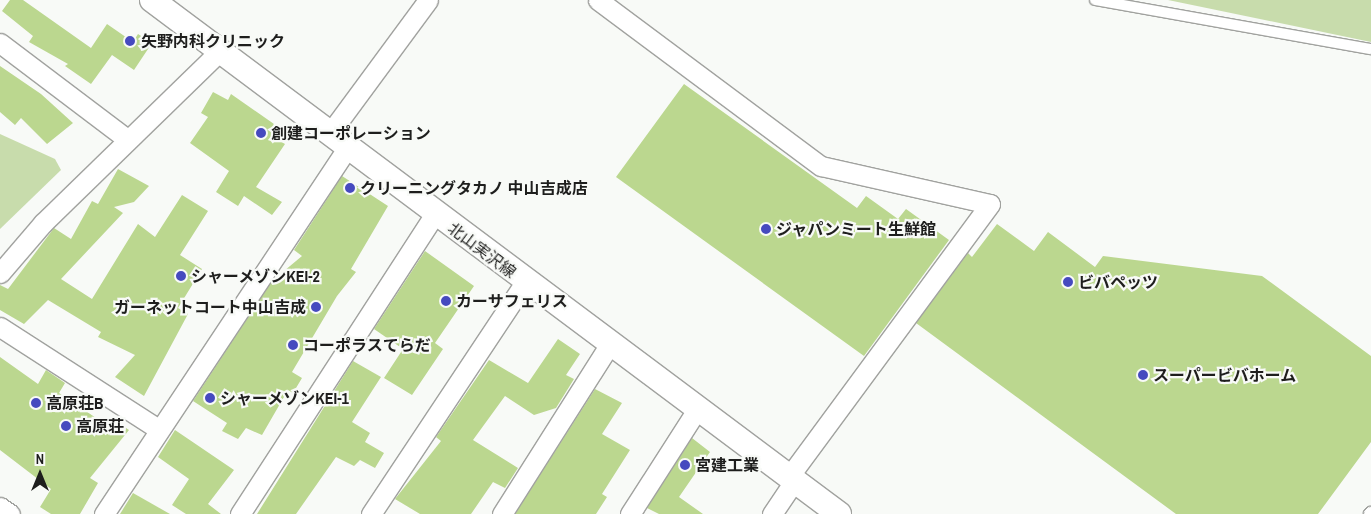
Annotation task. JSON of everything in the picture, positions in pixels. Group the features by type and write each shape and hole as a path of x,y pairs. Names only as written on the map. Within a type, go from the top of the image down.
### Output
{"street":[{"name":"北山実沢線","path":"152,0 525,282 839,514"},
{"path":"104,514 428,0"},
{"path":"598,0 821,166 990,204 792,479 772,514"},
{"path":"0,43 128,139"},
{"path":"0,273 128,139 220,51"},
{"path":"240,514 435,214"},
{"path":"371,514 525,282"},
{"path":"0,327 158,429"},
{"path":"502,514 610,344"},
{"path":"630,514 698,408"},
{"path":"0,507 10,514"}],"lane":[{"path":"1095,0 1371,49"}],"green space":[{"path":"1168,0 1371,0 1371,42"},
{"path":"0,134 55,159 61,170 0,229"}],"building":[{"path":"10,0 23,0 91,48 107,24 133,42 138,34 152,43 134,70 112,55 91,84 65,66 68,64 29,42 33,36 2,11"},
{"path":"0,66 41,94 73,123 47,144 21,118 15,125 0,112"},
{"path":"684,84 857,208 866,196 898,219 906,209 949,240 864,356 616,177"},
{"path":"213,92 228,100 231,94 284,131 278,140 285,144 256,187 282,202 272,215 244,196 238,206 216,192 229,171 190,143 208,117 201,113"},
{"path":"118,169 149,186 134,202 114,207 123,213 61,279 92,299 138,224 155,237 182,195 208,211 180,255 202,269 178,308 188,314 144,396 115,377 135,355 98,337 101,332 48,300 24,324 0,310 0,285 8,289 54,228 71,239 92,201 98,204"},
{"path":"342,176 388,206 351,269 356,272 337,296 292,372 302,378 293,393 288,390 262,435 246,428 238,439 222,431 227,423 193,401 272,281 302,256 294,250"},
{"path":"997,224 1034,251 1048,232 1095,267 1103,256 1262,276 1371,356 1371,442 1318,514 1176,514 916,323 968,253 972,257"},
{"path":"425,251 474,286 435,343 443,349 412,395 384,378 403,349 374,329"},
{"path":"558,339 580,354 566,375 574,379 556,408 534,415 505,396 473,440 518,468 505,488 493,482 471,514 420,514 395,499 441,441 436,437 489,360 528,383"},
{"path":"0,357 38,384 46,370 65,383 59,393 105,424 111,418 129,430 90,478 98,483 80,514 51,514 40,507 51,489 0,450"},
{"path":"353,361 381,377 352,422 370,433 365,442 384,453 375,468 360,460 354,466 336,457 296,514 257,514"},
{"path":"595,389 622,403 602,434 630,450 602,494 607,497 596,514 515,514"},
{"path":"175,430 234,470 208,504 221,514 186,514 172,505 189,479 158,457"},
{"path":"692,438 710,452 679,497 703,514 659,514 647,508"},
{"path":"133,493 170,514 120,514"}],"place":[{"name":"矢野内科クリニック","path":"130,41"},
{"name":"創建コーポレーション","path":"261,133"},
{"name":"クリーニングタカノ 中山吉成店","path":"350,188"},
{"name":"ジャパンミート生鮮館","path":"766,229"},
{"name":"シャーメゾンKEI-2","path":"181,276"},
{"name":"ビバペッツ","path":"1068,282"},
{"name":"カーサフェリス","path":"446,301"},
{"name":"ガーネットコート中山吉成","path":"316,307"},
{"name":"コーポラスてらだ","path":"293,345"},
{"name":"スーパービバホーム","path":"1143,375"},
{"name":"シャーメゾンKEI-1","path":"210,398"},
{"name":"高原荘B","path":"36,403"},
{"name":"高原荘","path":"66,426"},
{"name":"宮建工業","path":"685,465"}]}
